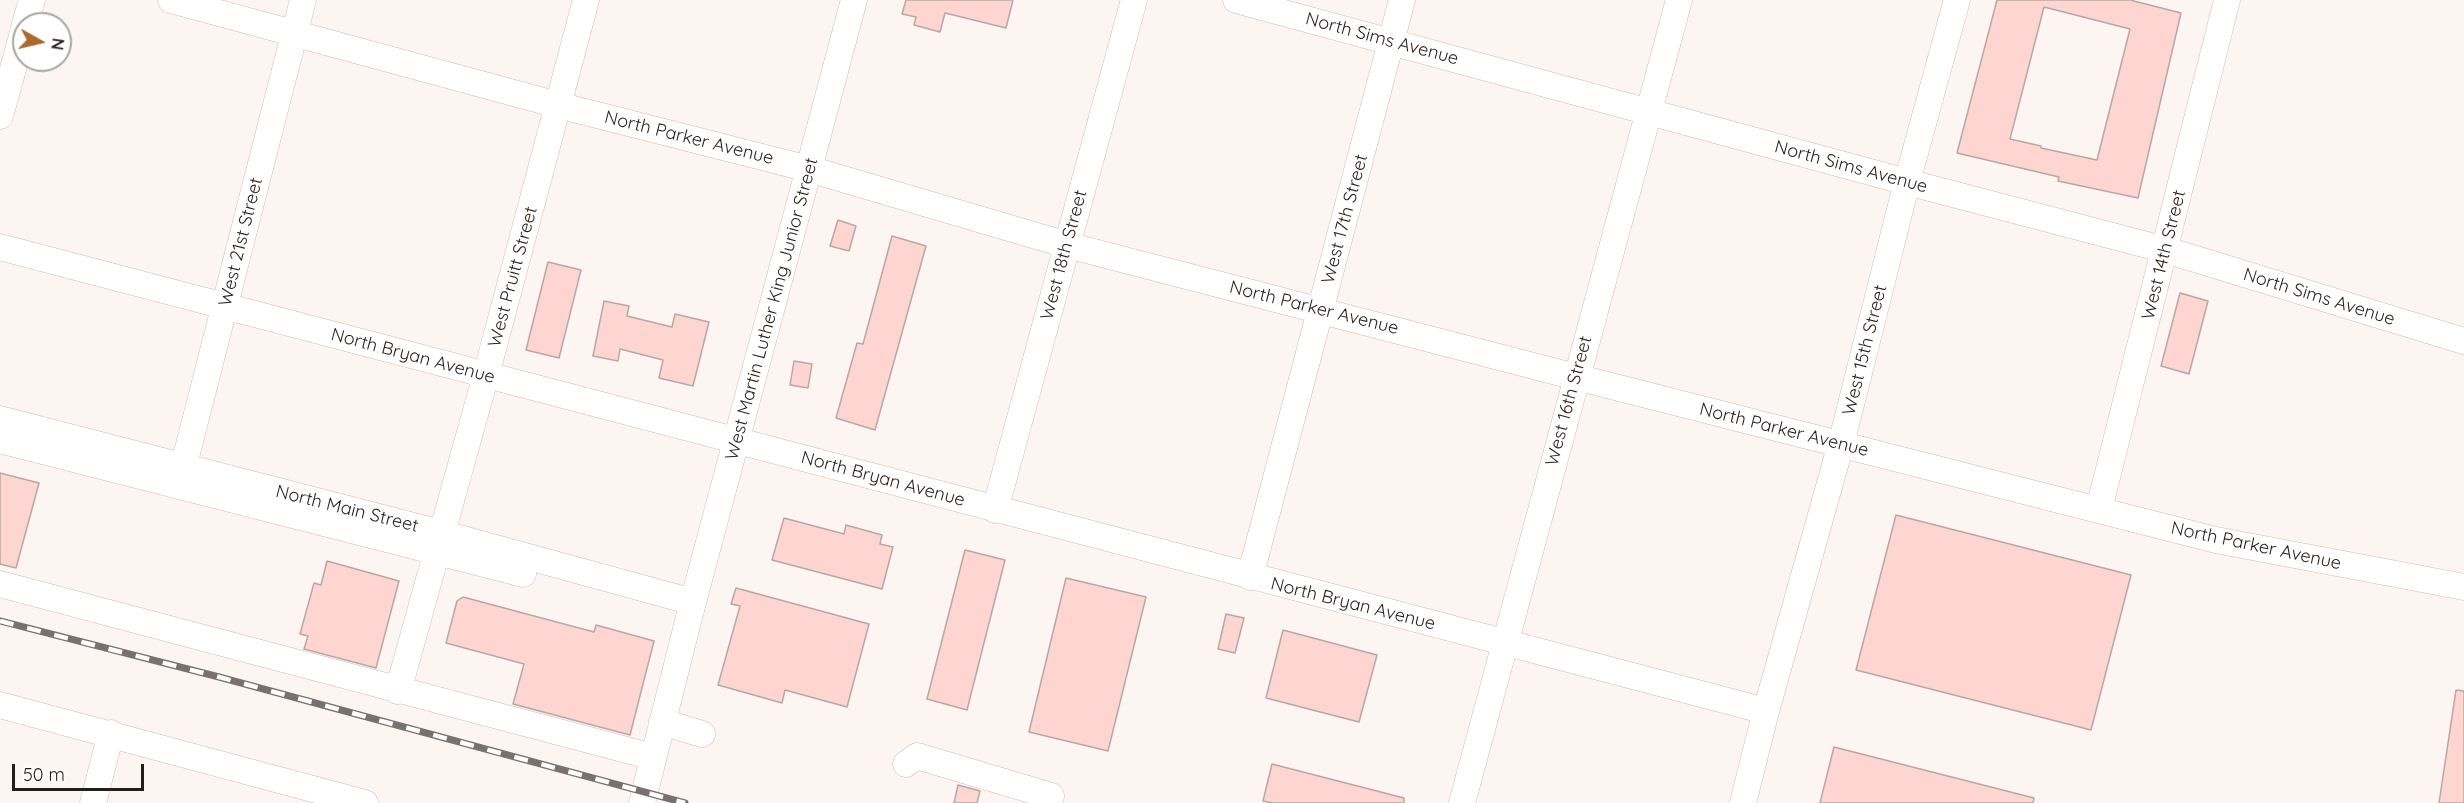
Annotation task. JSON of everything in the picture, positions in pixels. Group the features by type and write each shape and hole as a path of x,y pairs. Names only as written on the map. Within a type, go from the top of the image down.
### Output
{"street":[{"name":"North Parker Avenue","path":"171,0 558,105 809,168 1066,245 1576,377 2216,540 2464,587"},
{"name":"West 21st Street","path":"181,476 303,0"},
{"name":"West Pruitt Street","path":"398,691 486,375 586,0"},
{"name":"West Martin Luther King Junior Street","path":"642,803 691,610 854,0"},
{"name":"West 18th Street","path":"995,510 1134,0"},
{"name":"North Sims Avenue","path":"1236,0 2166,250 2464,341"},
{"name":"West 17th Street","path":"1250,577 1402,0"},
{"name":"West 16th Street","path":"1462,803 1679,0"},
{"name":"West 15th Street","path":"1743,803 1957,0"},
{"name":"West 14th Street","path":"2099,510 2227,0"},
{"path":"0,116 12,72"},
{"name":"North Bryan Avenue","path":"0,247 1766,711"},
{"name":"North Main Street","path":"0,419 181,476"},
{"name":"North Main Street","path":"0,440 181,476 691,610"},
{"path":"0,584 653,757"},
{"path":"0,705 365,803"},
{"path":"662,722 702,734"},
{"path":"93,803 111,733"},
{"path":"906,764 917,756 1051,796"}],"building":[{"path":"906,0 1013,0 1006,28 945,13 940,32 914,25 916,17 902,14"},
{"path":"1997,0 2130,0 2181,13 2138,198 2058,181 2059,177 1957,153","holes":["2044,7 2130,29 2097,160 2010,139"]},
{"path":"838,220 856,226 849,251 830,246"},
{"path":"892,236 926,246 875,430 836,418 857,343 863,344"},
{"path":"548,262 581,270 559,358 526,350"},
{"path":"2180,293 2208,301 2189,374 2161,366"},
{"path":"604,301 629,306 627,316 672,327 675,314 709,322 693,386 659,378 663,360 620,349 618,361 593,356"},
{"path":"794,361 812,364 808,388 790,385"},
{"path":"0,473 39,483 16,568 0,564"},
{"path":"1896,515 2131,575 2091,730 1856,670"},
{"path":"784,518 844,534 846,525 882,535 880,544 893,547 882,589 772,560"},
{"path":"965,550 1005,560 967,710 927,699"},
{"path":"327,561 399,581 376,668 304,649 308,636 300,634 314,583 321,585"},
{"path":"1066,578 1146,597 1108,751 1029,732"},
{"path":"736,588 869,624 847,707 785,690 782,703 718,685 740,606 731,604"},
{"path":"463,597 594,632 596,625 654,641 630,735 513,704 524,664 446,643 457,601"},
{"path":"1226,614 1244,618 1235,653 1218,649"},
{"path":"1283,630 1377,655 1359,722 1266,698"},
{"path":"2456,690 2464,691 2464,803 2439,803"},
{"path":"1834,747 2034,798 2033,803 1820,803"},
{"path":"1272,764 1404,798 1404,803 1273,803 1263,801"},
{"path":"958,785 980,791 977,803 954,803"}],"railway":[{"path":"0,621 219,677 685,803"}]}
